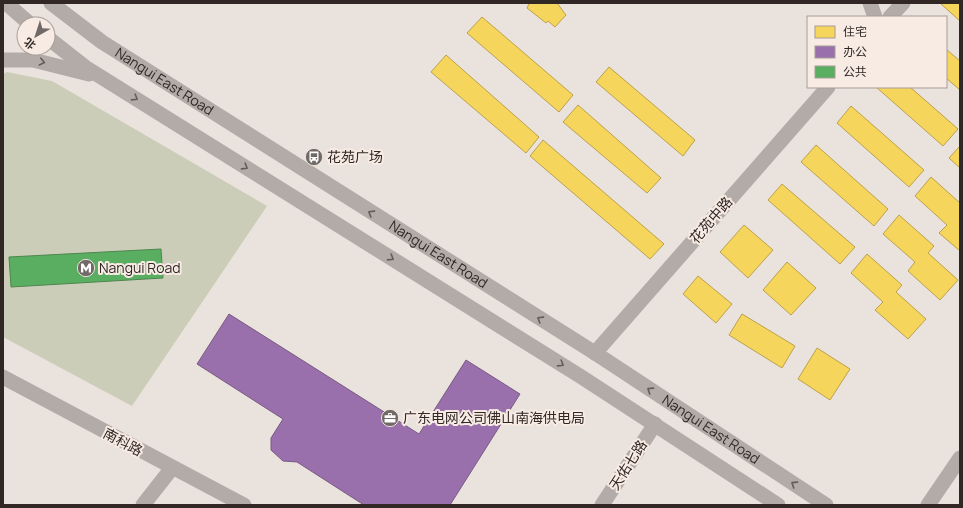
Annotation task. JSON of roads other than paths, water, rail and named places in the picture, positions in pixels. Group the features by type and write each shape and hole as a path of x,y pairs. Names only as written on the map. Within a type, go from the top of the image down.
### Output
{"main road":[{"path":"6,3 21,16"},
{"name":"Nangui East Road","path":"52,3 110,48 595,354 826,505"},
{"path":"69,3 70,8 110,48"},
{"path":"870,3 875,16"},
{"path":"891,16 903,3"},
{"name":"Nangui East Road","path":"56,44 85,67 580,376 778,505"},
{"path":"3,60 32,60 102,77"},
{"name":"花苑中路","path":"595,354 827,88"},
{"name":"南科路","path":"3,377 244,505"},
{"name":"天佑七路","path":"602,505 654,424"},
{"path":"928,505 960,458"},
{"path":"143,505 172,468"}],"place":[{"name":"花苑广场","path":"314,157"},
{"name":"Nangui Road","path":"86,268"},
{"name":"广东电网公司佛山南海供电局","path":"390,418"}]}
